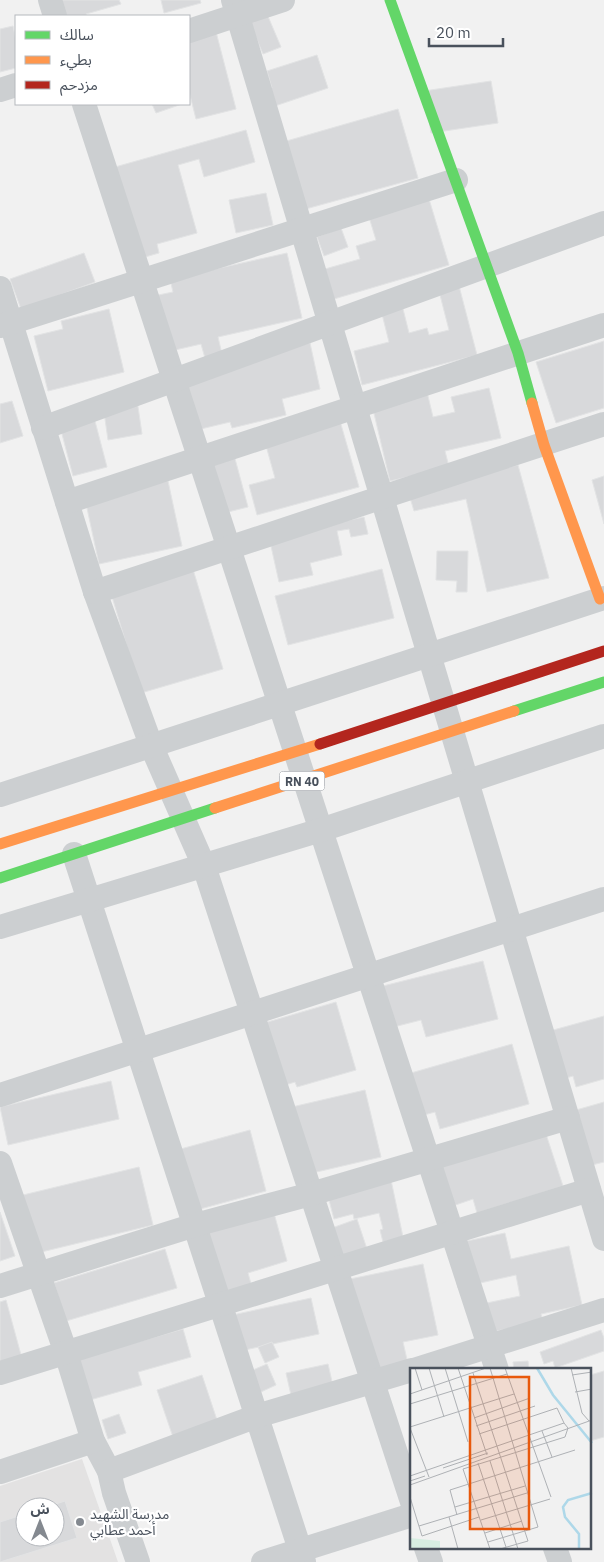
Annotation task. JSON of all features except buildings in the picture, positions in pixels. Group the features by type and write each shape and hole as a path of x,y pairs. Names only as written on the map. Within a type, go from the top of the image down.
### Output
{"main road":[{"path":"390,0 518,353 544,445 603,603"},
{"name":"RN 40","path":"0,844 296,752 604,651"},
{"name":"RN 40","path":"0,878 604,682"}],"street":[{"path":"50,0 55,15"},
{"path":"190,30 235,8 282,0"},
{"path":"235,8 604,1239"},
{"path":"0,90 15,84"},
{"path":"84,105 495,1368"},
{"path":"6,324 302,231 456,180"},
{"path":"43,428 604,223"},
{"path":"0,288 6,324 43,428 95,592 151,745 204,866 410,1496"},
{"path":"67,502 604,325"},
{"path":"95,592 604,424"},
{"path":"0,795 429,655 603,603"},
{"path":"0,927 321,830 466,780 604,736"},
{"path":"74,854 302,1556"},
{"path":"0,1095 604,899"},
{"path":"0,1286 195,1225 311,1194 568,1118"},
{"path":"0,1163 66,1353 94,1441 109,1471 114,1493 138,1562"},
{"path":"0,1373 221,1306 589,1190"},
{"path":"419,1368 604,1310"},
{"path":"109,1471 257,1416 410,1371"},
{"path":"0,1472 94,1441"},
{"path":"263,1562 302,1556 410,1516"},
{"path":"427,1550 431,1562"},
{"path":"556,1550 560,1562"}],"shaded area":[{"name":"مدرسة الشهيد أحمد عطابي","path":"82,1459 118,1562 0,1562 0,1486"}],"traffic: fast":[{"path":"390,0 518,353 532,403"},
{"path":"514,711 604,682"},
{"path":"0,878 215,808"}],"traffic: slow":[{"path":"532,403 544,445 600,599"},
{"path":"215,808 514,711"},
{"path":"0,844 320,744"}],"traffic: jam":[{"path":"320,744 604,651"}],"place":[{"name":"مدرسة الشهيد أحمد عطابي","path":"80,1522"}]}
